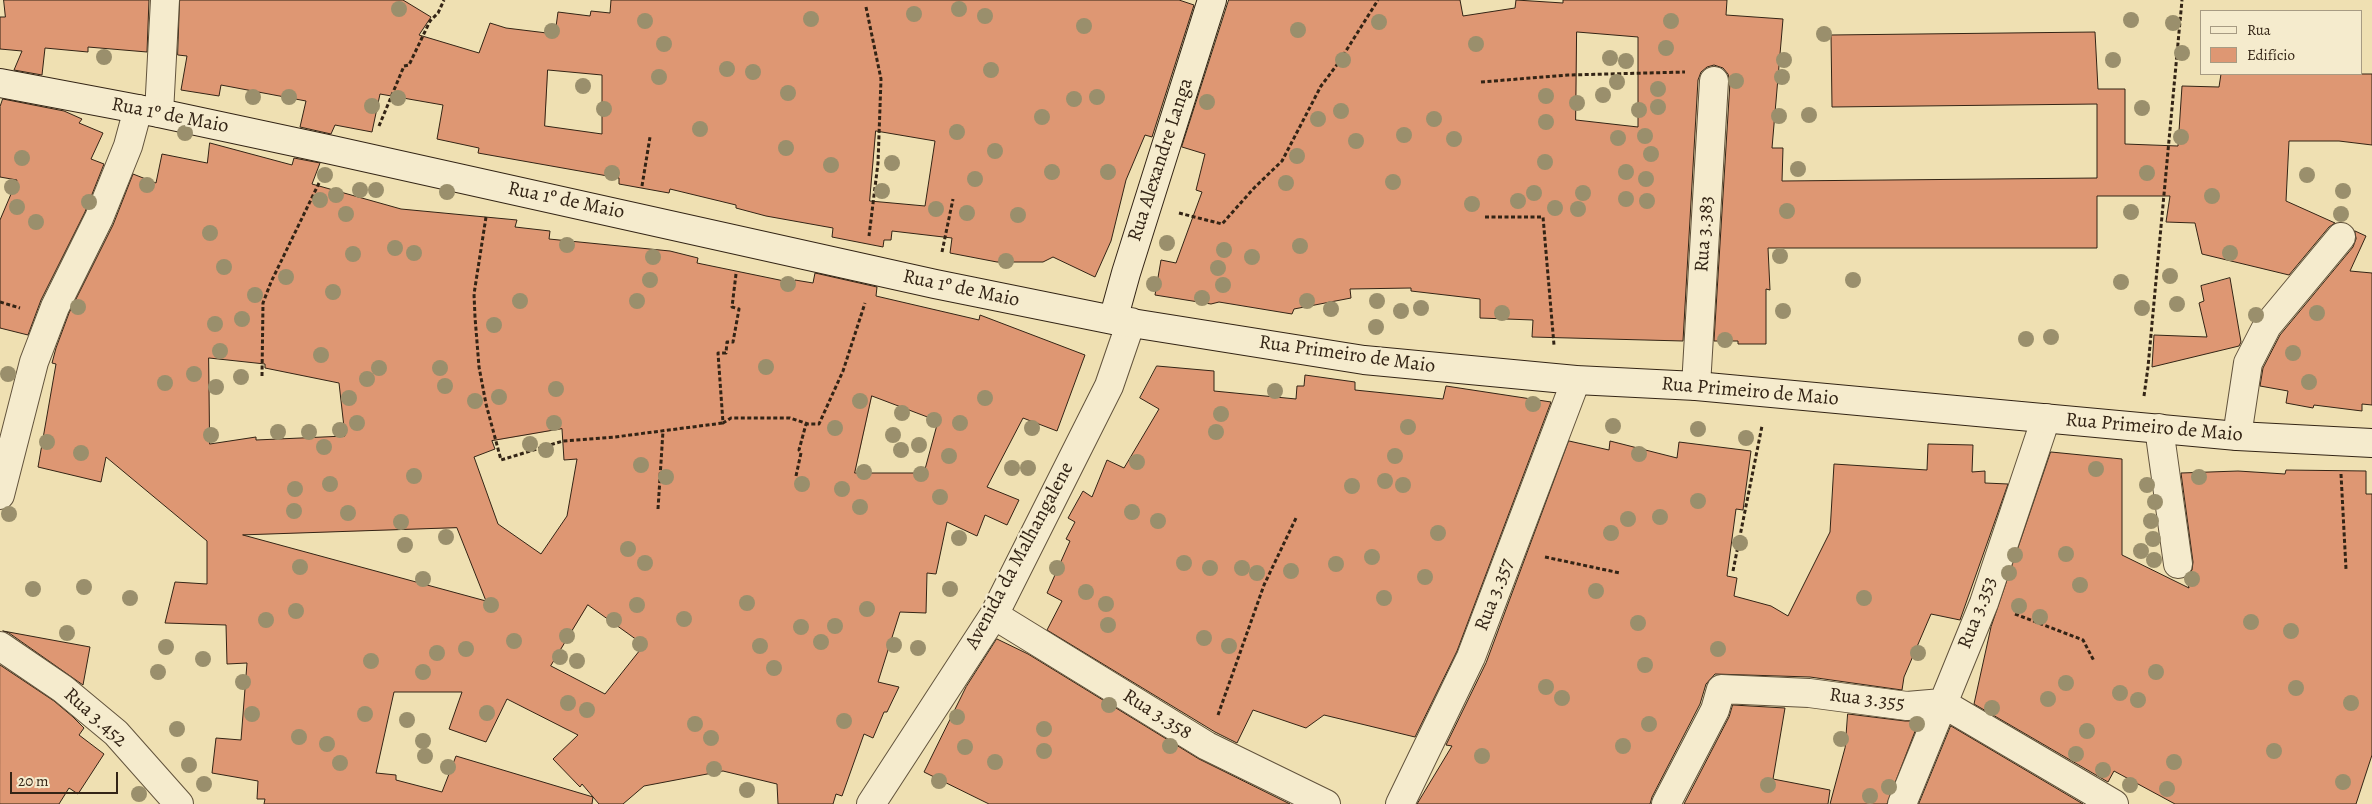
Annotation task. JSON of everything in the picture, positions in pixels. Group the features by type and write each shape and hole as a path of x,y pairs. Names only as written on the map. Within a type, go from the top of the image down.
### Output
{"street":[{"path":"0,495 34,362 55,307 100,218 128,146 149,111 165,0"},
{"name":"Rua Alexandre Langa","path":"1122,321 1147,204 1212,0"},
{"name":"Rua 3.383","path":"1696,386 1714,81"},
{"name":"Rua 1º de Maio","path":"0,83 149,111 371,158 870,270 1122,321"},
{"path":"2237,436 2248,363 2267,326 2341,237"},
{"name":"Rua Primeiro de Maio","path":"1122,321 1364,360 1576,380 1696,386 2237,436 2372,443"},
{"name":"Avenida da Malhangalene","path":"871,804 994,615 1109,386 1122,321"},
{"name":"Rua 3.357","path":"1400,804 1471,657 1576,380"},
{"name":"Rua 3.353","path":"1902,804 1984,602 2046,418"},
{"path":"2149,427 2178,564"},
{"name":"Rua 3.358","path":"994,615 1207,746 1326,804"},
{"name":"Rua 3.452","path":"0,646 63,689 116,733 179,804"},
{"name":"Rua 3.355","path":"1666,804 1715,710 1722,689 1809,693 1907,706 1942,703"},
{"path":"1942,703 2114,804"}],"path":[{"path":"371,158 380,122 404,66 408,65 430,21 438,13 444,0"},
{"path":"1147,204 1222,224 1254,188 1282,161 1321,86 1340,62 1378,0"},
{"path":"2149,427 2148,366 2182,0"},
{"path":"491,184 474,294 479,366 486,404 502,460 563,441 723,423 730,418 790,418 806,424 819,424 844,371 870,270 881,79 866,7"},
{"path":"1480,82 1568,76 1679,72 1696,72 1712,77 1714,81"},
{"path":"636,216 650,137"},
{"path":"262,376 263,302 278,266 319,184 332,150"},
{"path":"935,284 953,199"},
{"path":"1485,217 1543,216 1554,349"},
{"path":"723,423 718,353 726,353 727,342 733,342 739,308 732,307 741,240"},
{"path":"1733,572 1755,468 1767,393"},
{"path":"796,476 801,453 799,450 806,424"},
{"path":"658,509 663,431"},
{"path":"2340,441 2341,500 2346,569"},
{"path":"1207,746 1264,585 1297,516"},
{"path":"1513,550 1620,573"},
{"path":"1984,602 2083,640 2094,660"}],"building":[{"path":"4,0 149,0 147,52 88,47 88,52 45,48 42,75 14,70 22,51 0,49 0,17 5,17"},
{"path":"180,0 403,0 431,17 419,35 479,53 490,23 506,28 555,34 558,12 590,16 591,11 610,13 611,0 1179,0 1194,5 1152,137 1145,135 1126,180 1111,241 1095,277 1053,257 1043,262 997,262 950,253 952,238 892,231 891,240 884,240 883,247 832,237 833,228 766,216 736,208 736,205 670,189 669,193 619,184 619,178 478,153 479,148 437,139 443,105 380,94 372,132 335,125 331,134 300,127 306,101 221,85 219,96 181,90 187,56 178,55","holes":["548,70 602,75 602,134 545,126","876,131 935,141 925,206 870,201"]},
{"path":"1229,0 1460,0 1463,16 1515,8 1516,0 1563,3 1563,0 1727,0 1726,15 1783,19 1772,148 1783,148 1782,181 2097,178 2097,104 1832,107 1831,35 2095,32 2098,89 2125,89 2125,144 2178,146 2182,86 2219,87 2221,75 2372,74 2372,145 2339,141 2289,141 2286,201 2335,223 2329,227 2289,275 2202,254 2195,223 2166,222 2170,196 2097,196 2097,248 1768,248 1770,290 1766,289 1766,344 1738,344 1738,341 1714,341 1730,82 1728,74 1723,68 1714,65 1707,67 1701,72 1698,80 1683,341 1532,337 1533,320 1480,318 1480,299 1411,291 1411,288 1350,289 1351,298 1294,309 1292,314 1219,302 1211,304 1155,295 1161,260 1176,263 1202,192 1196,190 1205,154 1182,147","holes":["1577,32 1638,37 1638,127 1576,120"]},
{"path":"3,99 64,111 82,119 79,123 103,133 91,159 104,164 85,212 41,300 28,335 0,328 0,220 17,180 0,177 0,107"},
{"path":"210,143 292,165 294,158 320,163 312,184 401,209 517,220 515,227 550,231 549,239 670,251 698,258 697,263 794,283 795,280 813,283 815,273 877,287 876,296 979,320 980,315 1085,355 1057,431 1023,418 987,487 1019,500 1007,525 985,515 977,536 947,522 936,574 927,573 926,613 900,612 878,682 899,687 887,712 884,712 873,738 864,734 842,796 836,794 833,804 778,804 777,784 723,771 644,786 623,804 599,804 582,784 580,787 553,759 578,735 507,699 486,742 449,729 462,692 394,692 376,773 396,775 396,780 442,792 456,756 593,797 592,804 264,804 265,799 257,799 258,781 212,773 216,738 241,740 247,663 227,664 226,625 165,623 175,582 207,584 207,541 106,457 101,482 38,467 56,364 52,363 56,348 69,313 113,225 133,174 156,183 162,154 207,163","holes":["209,358 265,364 265,368 339,383 345,436 256,440 256,437 210,444","872,396 938,421 924,473 855,473","562,429 564,460 577,459 567,516 541,554 498,524 474,457 495,449 492,441","457,528 486,601 243,535","588,605 644,645 605,694 551,666"]},
{"path":"2355,231 2366,236 2350,271 2372,273 2372,405 2362,404 2362,411 2314,405 2313,408 2286,403 2288,391 2260,386 2263,368 2280,335 2353,247 2356,239"},
{"path":"2230,278 2241,342 2239,346 2152,367 2154,335 2207,337 2199,303 2204,301 2201,286"},
{"path":"1157,366 1214,371 1214,391 1296,399 1297,386 1304,386 1305,375 1355,382 1355,390 1443,399 1446,386 1551,402 1457,651 1415,737 1324,715 1306,728 1253,710 1237,743 1215,732 1047,630 1062,601 1047,593 1070,541 1066,539 1075,522 1068,518 1083,491 1092,497 1107,460 1124,468 1159,409 1140,398"},
{"path":"1569,441 1609,450 1610,441 1677,458 1679,442 1751,451 1743,510 1736,509 1727,576 1737,578 1734,596 1771,606 1788,616 1830,532 1834,464 1927,470 1928,444 1973,445 1972,472 1985,471 1985,483 2008,484 1960,620 1931,614 1904,677 1902,690 1810,677 1715,674 1706,684 1700,704 1650,804 1417,804 1452,746 1446,745 1486,663"},
{"path":"2051,452 2122,459 2122,555 2189,588 2186,577 2192,570 2193,562 2181,473 2238,471 2285,474 2286,470 2366,471 2366,494 2372,494 2372,755 2356,804 2175,804 2114,771 2108,782 1974,704 1991,627"},
{"path":"3,631 90,647 83,685 9,633"},
{"path":"997,639 1028,654 1199,759 1290,804 989,804 924,772 966,687"},
{"path":"0,665 54,701 73,717 84,728 79,735 104,754 78,794 69,788 59,804 0,804"},
{"path":"1733,705 1785,708 1773,779 1830,790 1828,804 1684,804 1729,717"},
{"path":"1848,714 1919,721 1887,804 1830,804 1845,748"},
{"path":"1951,726 2083,804 1919,804"}]}
